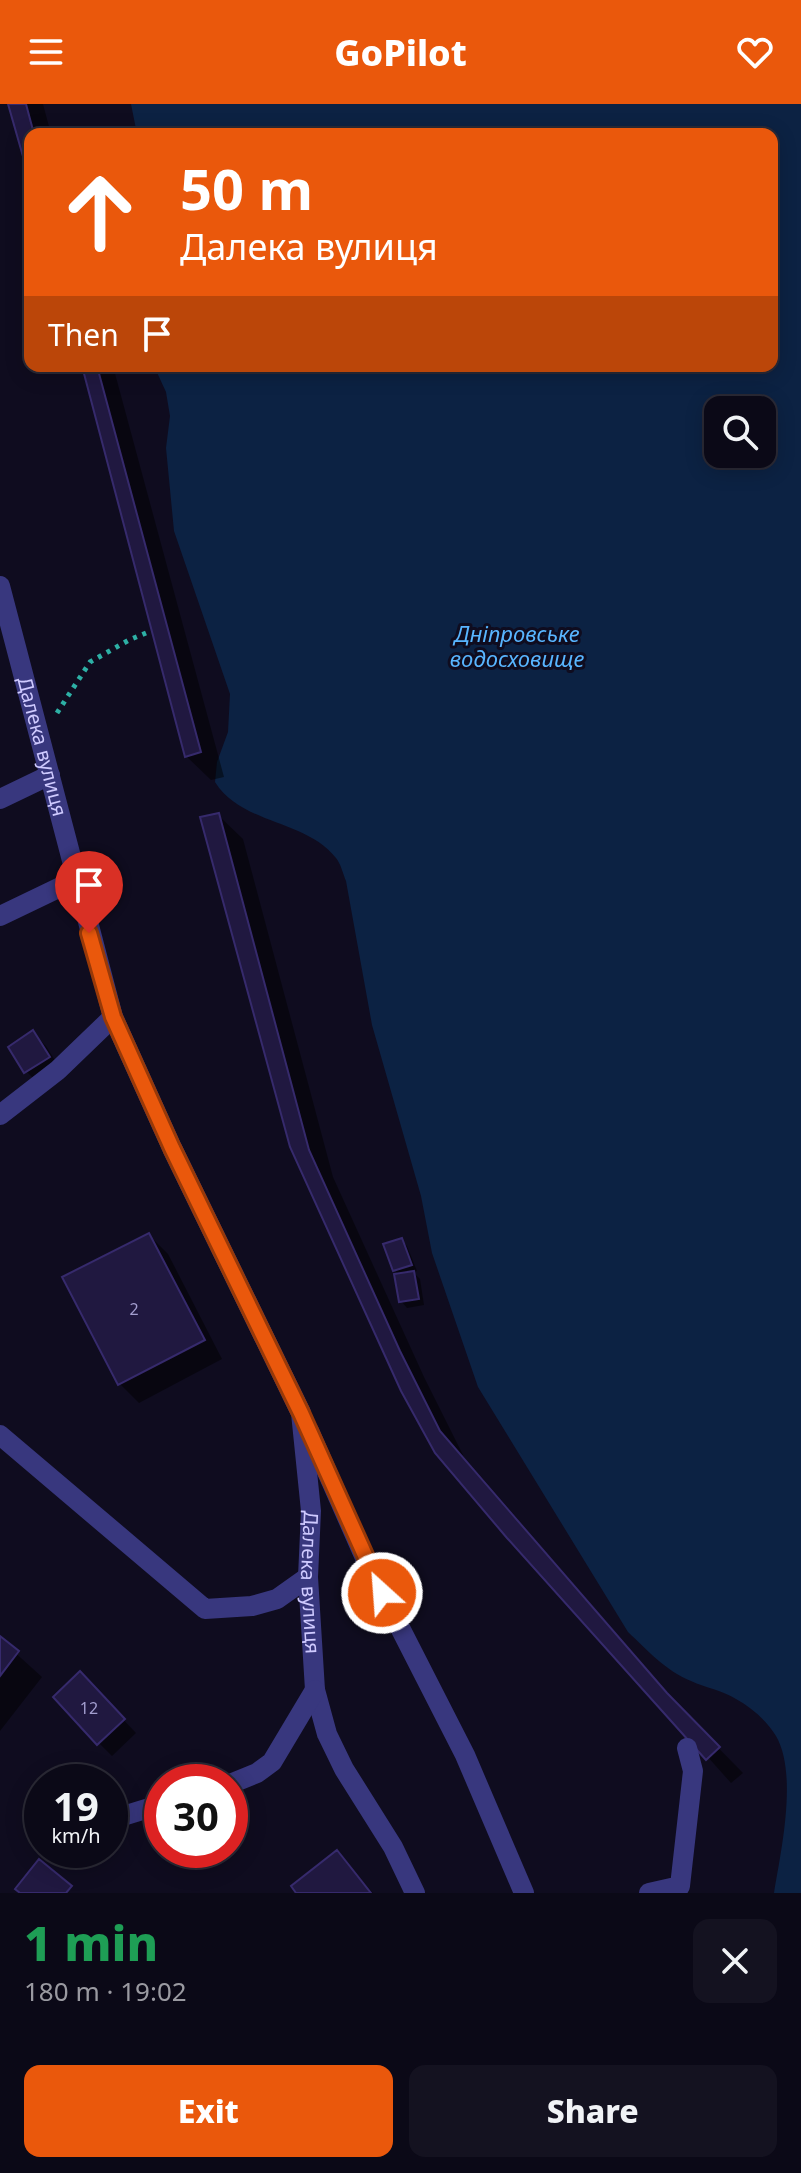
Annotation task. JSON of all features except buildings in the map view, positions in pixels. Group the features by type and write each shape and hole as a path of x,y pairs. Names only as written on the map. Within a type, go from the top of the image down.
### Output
{"street":[{"name":"Далека вулиця","path":"0,586 6,637 41,737 75,880 113,1017 172,1148 301,1413 311,1511 308,1577 315,1690 327,1734 344,1769 393,1847 415,1893"},
{"path":"0,799 50,775"},
{"path":"0,916 75,880"},
{"path":"0,1115 58,1070 113,1017"},
{"path":"301,1413 369,1567 465,1755 524,1893"},
{"path":"0,1435 205,1609 252,1606 277,1599 308,1577"},
{"path":"248,1777 272,1762 315,1690"},
{"path":"649,1893 680,1886 693,1771 687,1748"}],"path":[{"path":"41,737 90,662 146,633"}],"water":[{"name":"Дніпровське водосховище","path":"131,104 801,104 801,1893 774,1893 784,1835 787,1791 783,1752 776,1736 748,1706 673,1672 628,1632 478,1387 432,1253 421,1196 372,1025 346,881 339,863 323,845 308,836 241,807 215,782 217,762 228,732 230,694 174,531 166,448 170,416 166,392 157,372 778,372 778,128 136,128"}],"route":[{"path":"89,933 113,1017 172,1148 301,1413 382,1593"}]}
